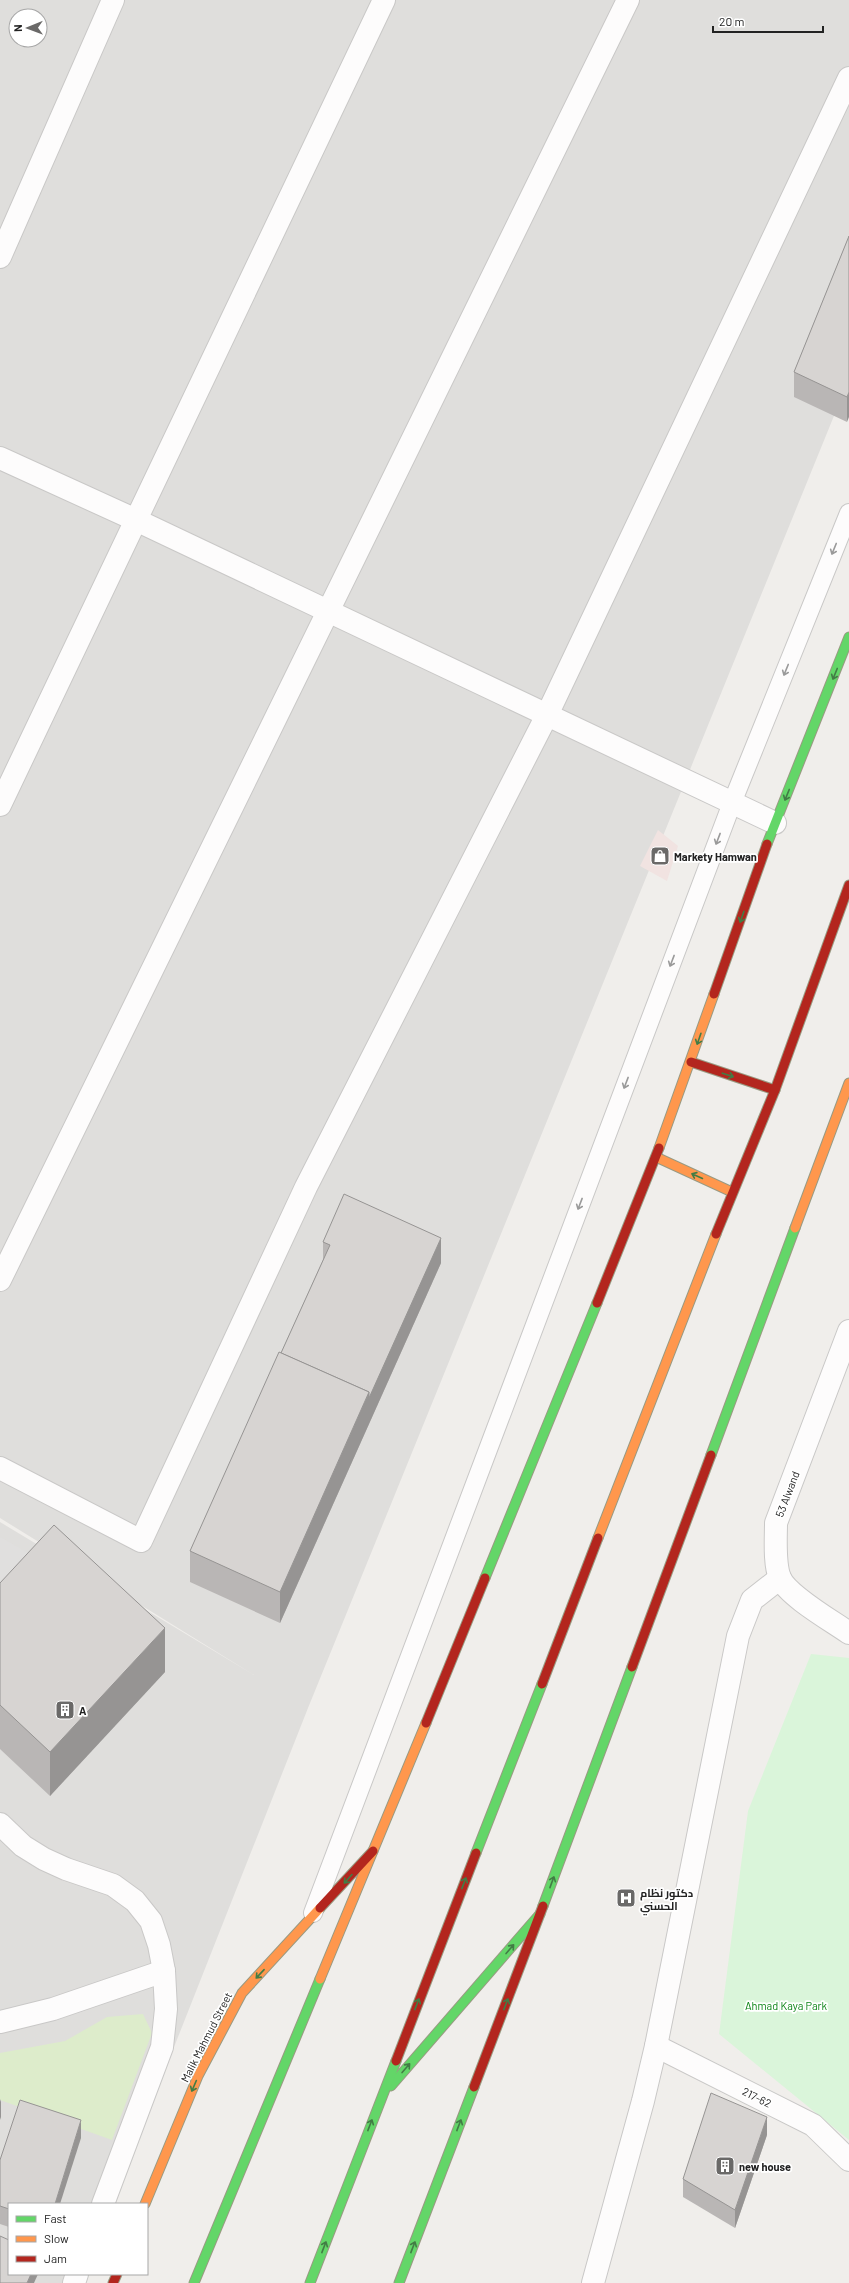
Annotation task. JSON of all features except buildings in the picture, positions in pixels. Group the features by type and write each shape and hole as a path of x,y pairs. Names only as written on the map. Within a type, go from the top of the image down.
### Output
{"main road":[{"path":"194,2283 374,1850 656,1157 775,824 849,638"},
{"path":"310,2283 732,1192 774,1090 849,885"},
{"path":"691,1062 774,1090"},
{"path":"399,2283 540,1914 849,1083"},
{"path":"656,1157 732,1192"},
{"name":"Malik Mahmud Street","path":"145,2203 198,2076 242,1993 374,1850"},
{"path":"381,2098 540,1914"}],"street":[{"path":"0,257 113,0"},
{"path":"0,805 384,0"},
{"path":"0,1280 628,0"},
{"path":"0,1468 140,1541 306,1187 547,715 849,78"},
{"path":"0,458 136,520 775,824"},
{"name":"53 Alwand","path":"780,1578 776,1548 776,1523 849,1330"},
{"path":"593,2283 643,2101 656,2046 738,1636 752,1600 780,1578 800,1600 849,1633"},
{"path":"0,1824 23,1846 44,1859 66,1869 88,1875 113,1885 135,1901 151,1921 159,1945 164,1970 166,2009 162,2047 103,2203"},
{"path":"0,2022 53,2009 164,1970"},
{"name":"217-62","path":"656,2046 813,2125 849,2160"}],"lane":[{"path":"311,1919 732,803 849,513"}],"shaded area":[{"path":"0,0 849,0 849,379 308,1708 112,2203 8,2203 8,2275 84,2275 80,2283 0,2283 0,1522 254,1675 0,1518"},
{"name":"Markety Hamwan","path":"658,830 678,846 667,881 640,866"},
{"path":"0,1537 37,1558 0,1599"}],"green space":[{"name":"Ahmad Kaya Park","path":"811,1654 849,1658 849,2140 719,2034 748,1811"},
{"path":"143,2014 152,2033 112,2140 0,2100 0,2053 65,2041 107,2017"}],"traffic: fast":[{"path":"767,844 849,637"},
{"path":"711,1455 795,1228"},
{"path":"485,1578 597,1303"},
{"path":"543,1906 632,1667"},
{"path":"476,1853 542,1684"},
{"path":"391,2086 540,1914"},
{"path":"194,2283 320,1979"},
{"path":"310,2283 396,2061"},
{"path":"399,2283 474,2087"}],"traffic: slow":[{"path":"659,1148 714,994"},
{"path":"795,1228 849,1083"},
{"path":"656,1157 732,1192"},
{"path":"598,1538 716,1234"},
{"path":"320,1979 426,1723"},
{"path":"145,2203 198,2076 242,1993 320,1908"}],"traffic: jam":[{"path":"714,994 767,844"},
{"path":"716,1234 775,1090 849,885"},
{"path":"691,1062 775,1090"},
{"path":"597,1303 659,1148"},
{"path":"632,1667 711,1455"},
{"path":"542,1684 598,1538"},
{"path":"426,1723 485,1578"},
{"path":"320,1908 373,1851"},
{"path":"396,2061 476,1853"},
{"path":"474,2087 543,1906"},
{"path":"113,2283 117,2275"}],"place":[{"name":"Markety Hamwan","path":"660,856"},
{"name":"A","path":"65,1710"},
{"name":"دكتور نظام الحسني","path":"626,1898"},
{"name":"new house","path":"725,2166"}]}
